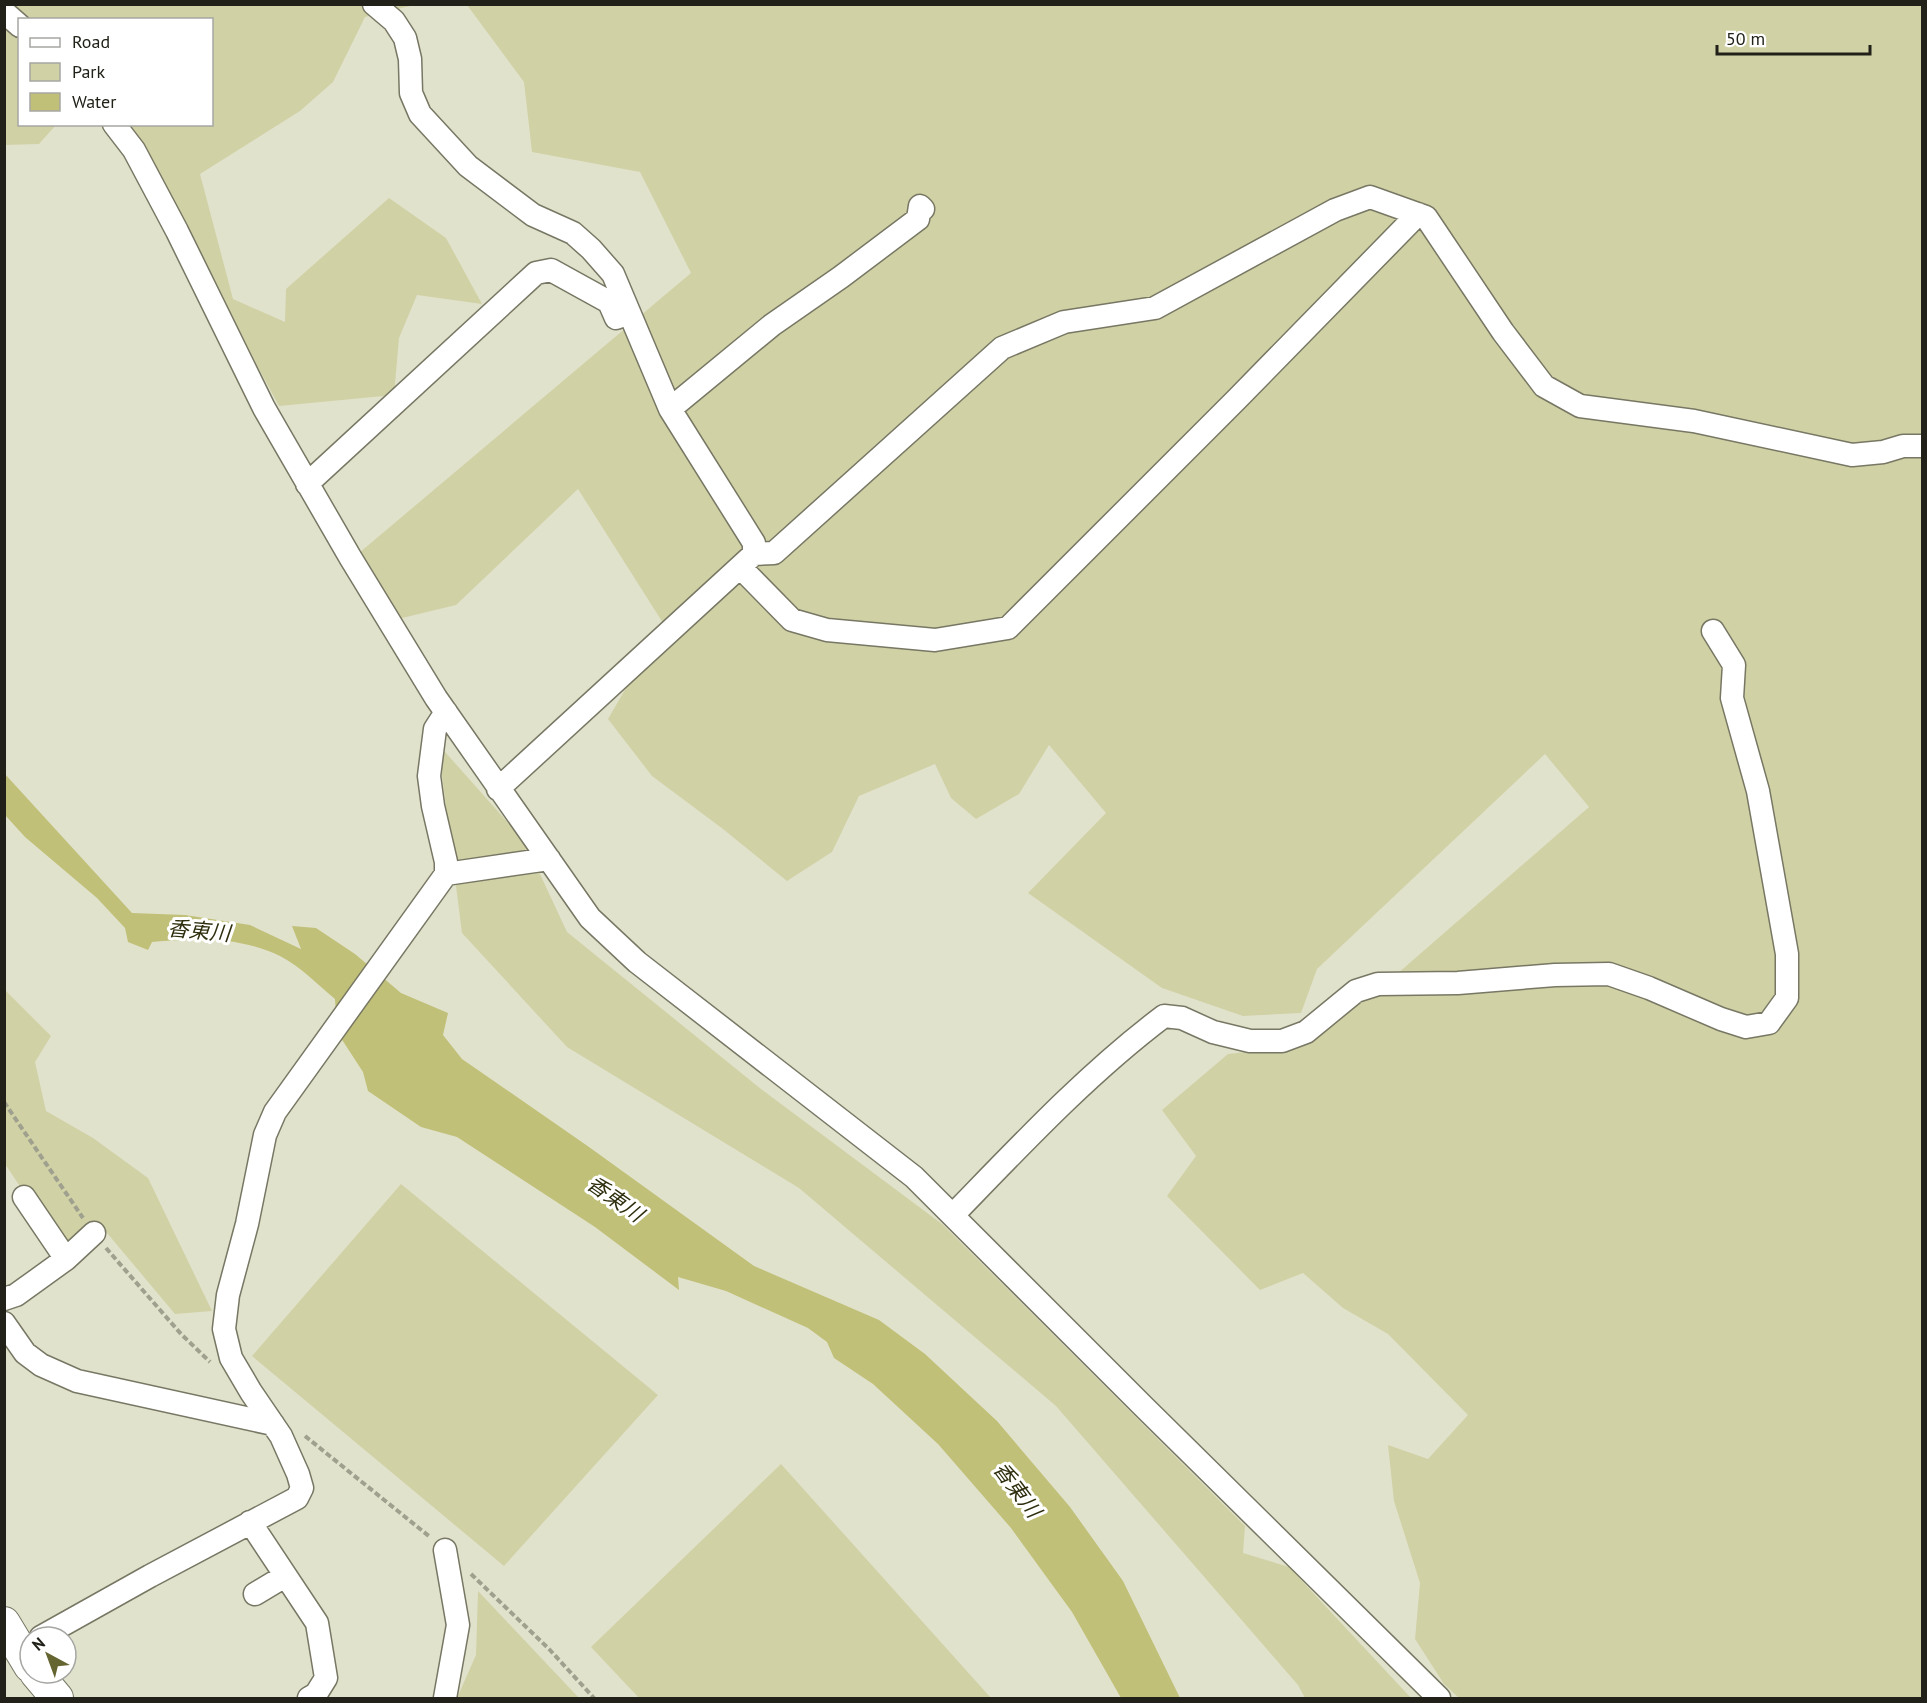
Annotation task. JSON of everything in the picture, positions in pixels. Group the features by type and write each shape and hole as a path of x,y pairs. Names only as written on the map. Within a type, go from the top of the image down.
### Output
{"street":[{"path":"374,4 394,21 405,39 410,59 411,93 420,114 468,166 533,214 573,233 613,274 670,409 754,543 747,560 498,789"},
{"path":"4,12 18,24"},
{"path":"116,126 134,150 177,231 264,408 350,557 446,712 590,918 637,962 914,1177 1439,1698"},
{"path":"747,560 774,553 1002,348 1064,322 1155,308 1335,210 1370,197 1425,217 1503,332 1544,386 1580,406 1694,421 1852,455 1883,452 1903,446 1923,446"},
{"path":"670,409 772,325 918,219 920,206 923,209"},
{"path":"747,560 792,620 827,630 935,640 1008,628 1418,214"},
{"path":"308,484 537,273 551,270 609,302 616,318 630,313"},
{"path":"953,1215 1038,1128 1138,1035 1164,1016 1182,1018 1213,1032 1250,1041 1282,1041 1306,1032 1356,991 1378,984 1458,983 1555,975 1610,975 1746,1027 1769,1023 1787,998 1787,954 1758,791 1732,698 1734,666 1713,631"},
{"path":"67,1625 297,1498 302,1488 290,1454 231,1358 224,1329 228,1295 247,1224 265,1135 275,1112 446,874 444,848 433,806 429,776 435,729 446,712"},
{"path":"446,874 549,860"},
{"path":"24,1197 66,1259"},
{"path":"4,1299 16,1295 66,1259 94,1233"},
{"path":"4,1323 25,1353 41,1365 77,1381 273,1424"},
{"path":"250,1522 317,1623 334,1672 326,1678 316,1694 309,1698"},
{"path":"445,1550 458,1625 445,1698"},
{"path":"255,1594 285,1575"},
{"path":"48,1685 57,1698"}],"green space":[{"path":"4,5 414,5 365,17 333,82 300,111 200,174 233,299 285,322 286,289 389,198 446,238 482,304 417,295 399,338 394,395 279,406 140,149 122,126 213,126 213,18 18,18 18,126 55,126 39,144 5,145"},
{"path":"467,5 1922,5 1922,1698 1459,1698 1444,1684 1415,1639 1420,1583 1394,1501 1388,1445 1428,1459 1468,1415 1388,1334 1343,1308 1303,1273 1260,1290 1167,1196 1196,1156 1162,1110 1228,1054 1297,1046 1374,994 1589,807 1545,754 1317,969 1301,1013 1243,1016 1162,988 1028,893 1106,813 1049,745 1019,794 976,819 951,798 935,764 859,796 832,852 787,881 652,776 608,719 640,664 670,634 578,489 456,605 398,619 359,553 691,273 640,172 532,152 524,82"},
{"path":"438,744 525,842 567,932 761,1089 942,1224 1245,1526 1243,1553 1289,1567 1411,1698 1305,1698 1298,1685 1056,1406 799,1188 567,1047 462,933"},
{"path":"4,989 51,1036 35,1062 46,1111 93,1138 148,1178 212,1311 175,1314 102,1227 64,1252 5,1164"},
{"path":"401,1184 658,1395 504,1566 252,1356"},
{"path":"781,1464 991,1698 639,1698 591,1647"},
{"path":"478,1591 579,1698 457,1698 476,1655"}],"water":[{"name":"香東川","path":"4,773 132,913 185,915 250,925 301,949 292,926 316,928 355,954 401,993 448,1013 443,1035 462,1059 754,1266 879,1320 925,1354 997,1421 1070,1507 1123,1581 1180,1698 1121,1698 1072,1612 1011,1528 938,1444 873,1384 834,1358 827,1342 808,1328 726,1291 678,1277 679,1290 595,1227 457,1137 421,1127 368,1091 363,1072 337,1032 335,999 287,960 264,949 217,940 152,942 148,950 128,942 125,928 97,898 25,837 5,815"}]}
